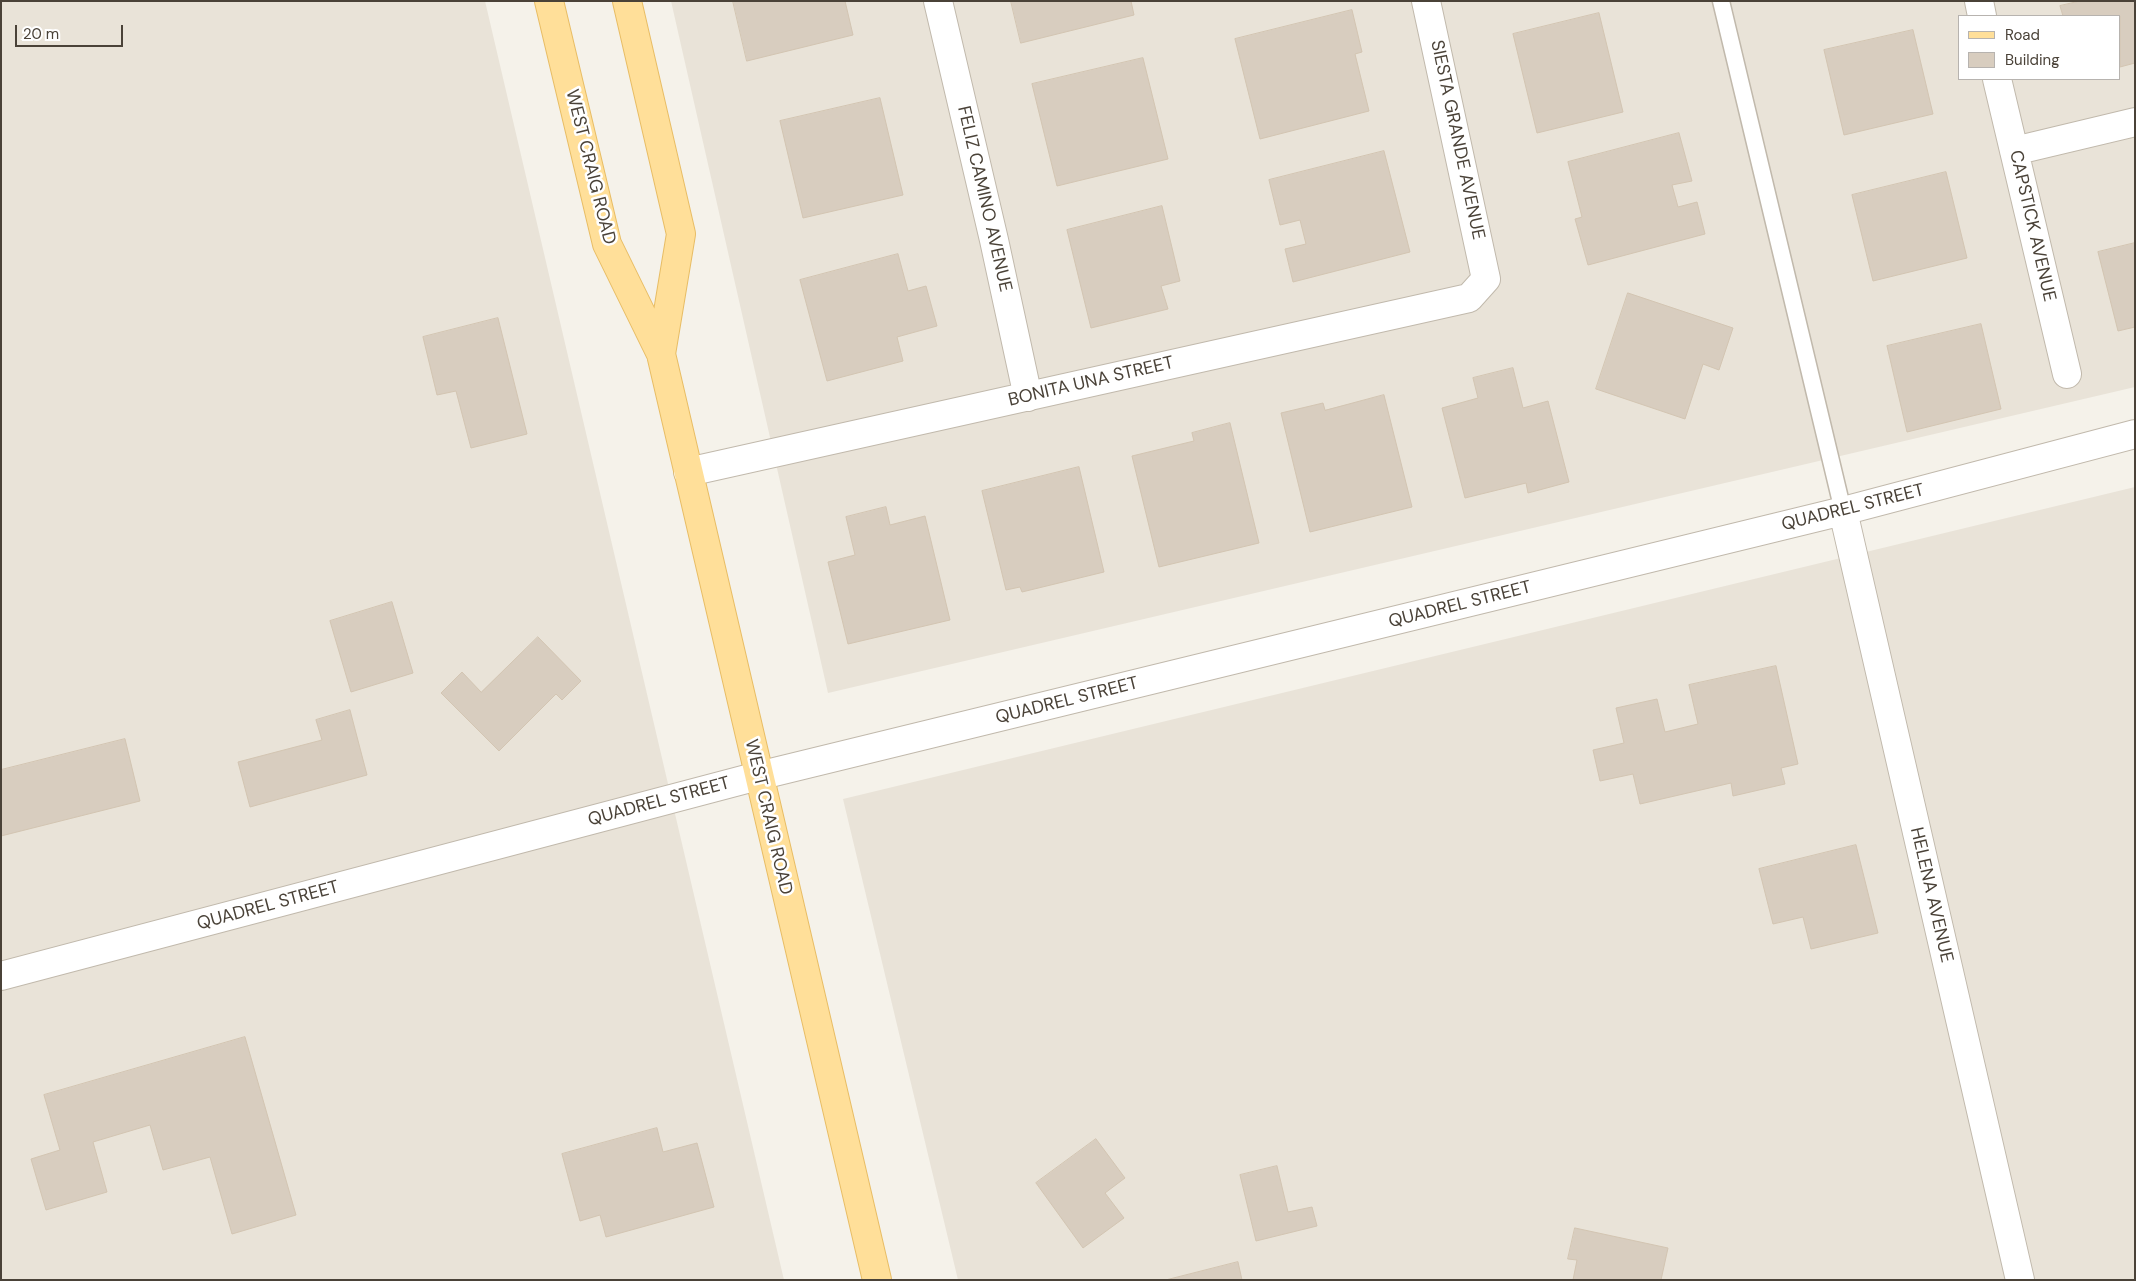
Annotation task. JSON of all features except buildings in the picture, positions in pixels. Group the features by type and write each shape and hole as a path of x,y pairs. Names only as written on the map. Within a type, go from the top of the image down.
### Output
{"main road":[{"name":"WEST CRAIG ROAD","path":"549,1 607,244 661,354 877,1280"},
{"name":"WEST CRAIG ROAD","path":"627,1 681,234 661,354"}],"street":[{"name":"FELIZ CAMINO AVENUE","path":"938,1 994,240 1028,396"},
{"name":"SIESTA GRANDE AVENUE","path":"1426,1 1486,279"},
{"path":"1979,1 1982,15"},
{"name":"CAPSTICK AVENUE","path":"1997,80 2067,374"},
{"path":"2014,151 2135,122"},
{"name":"BONITA UNA STREET","path":"688,472 1469,298 1486,279"},
{"name":"QUADREL STREET","path":"1,976 758,776 1843,511 2135,434"},
{"name":"HELENA AVENUE","path":"1843,511 2020,1280"}],"lane":[{"path":"1721,1 1843,511"}],"shaded area":[{"path":"1,1 485,1 784,1280 1,1280"},
{"path":"671,1 2135,1 2135,387 828,693"},
{"path":"2135,487 2135,1280 958,1280 843,799"}]}
